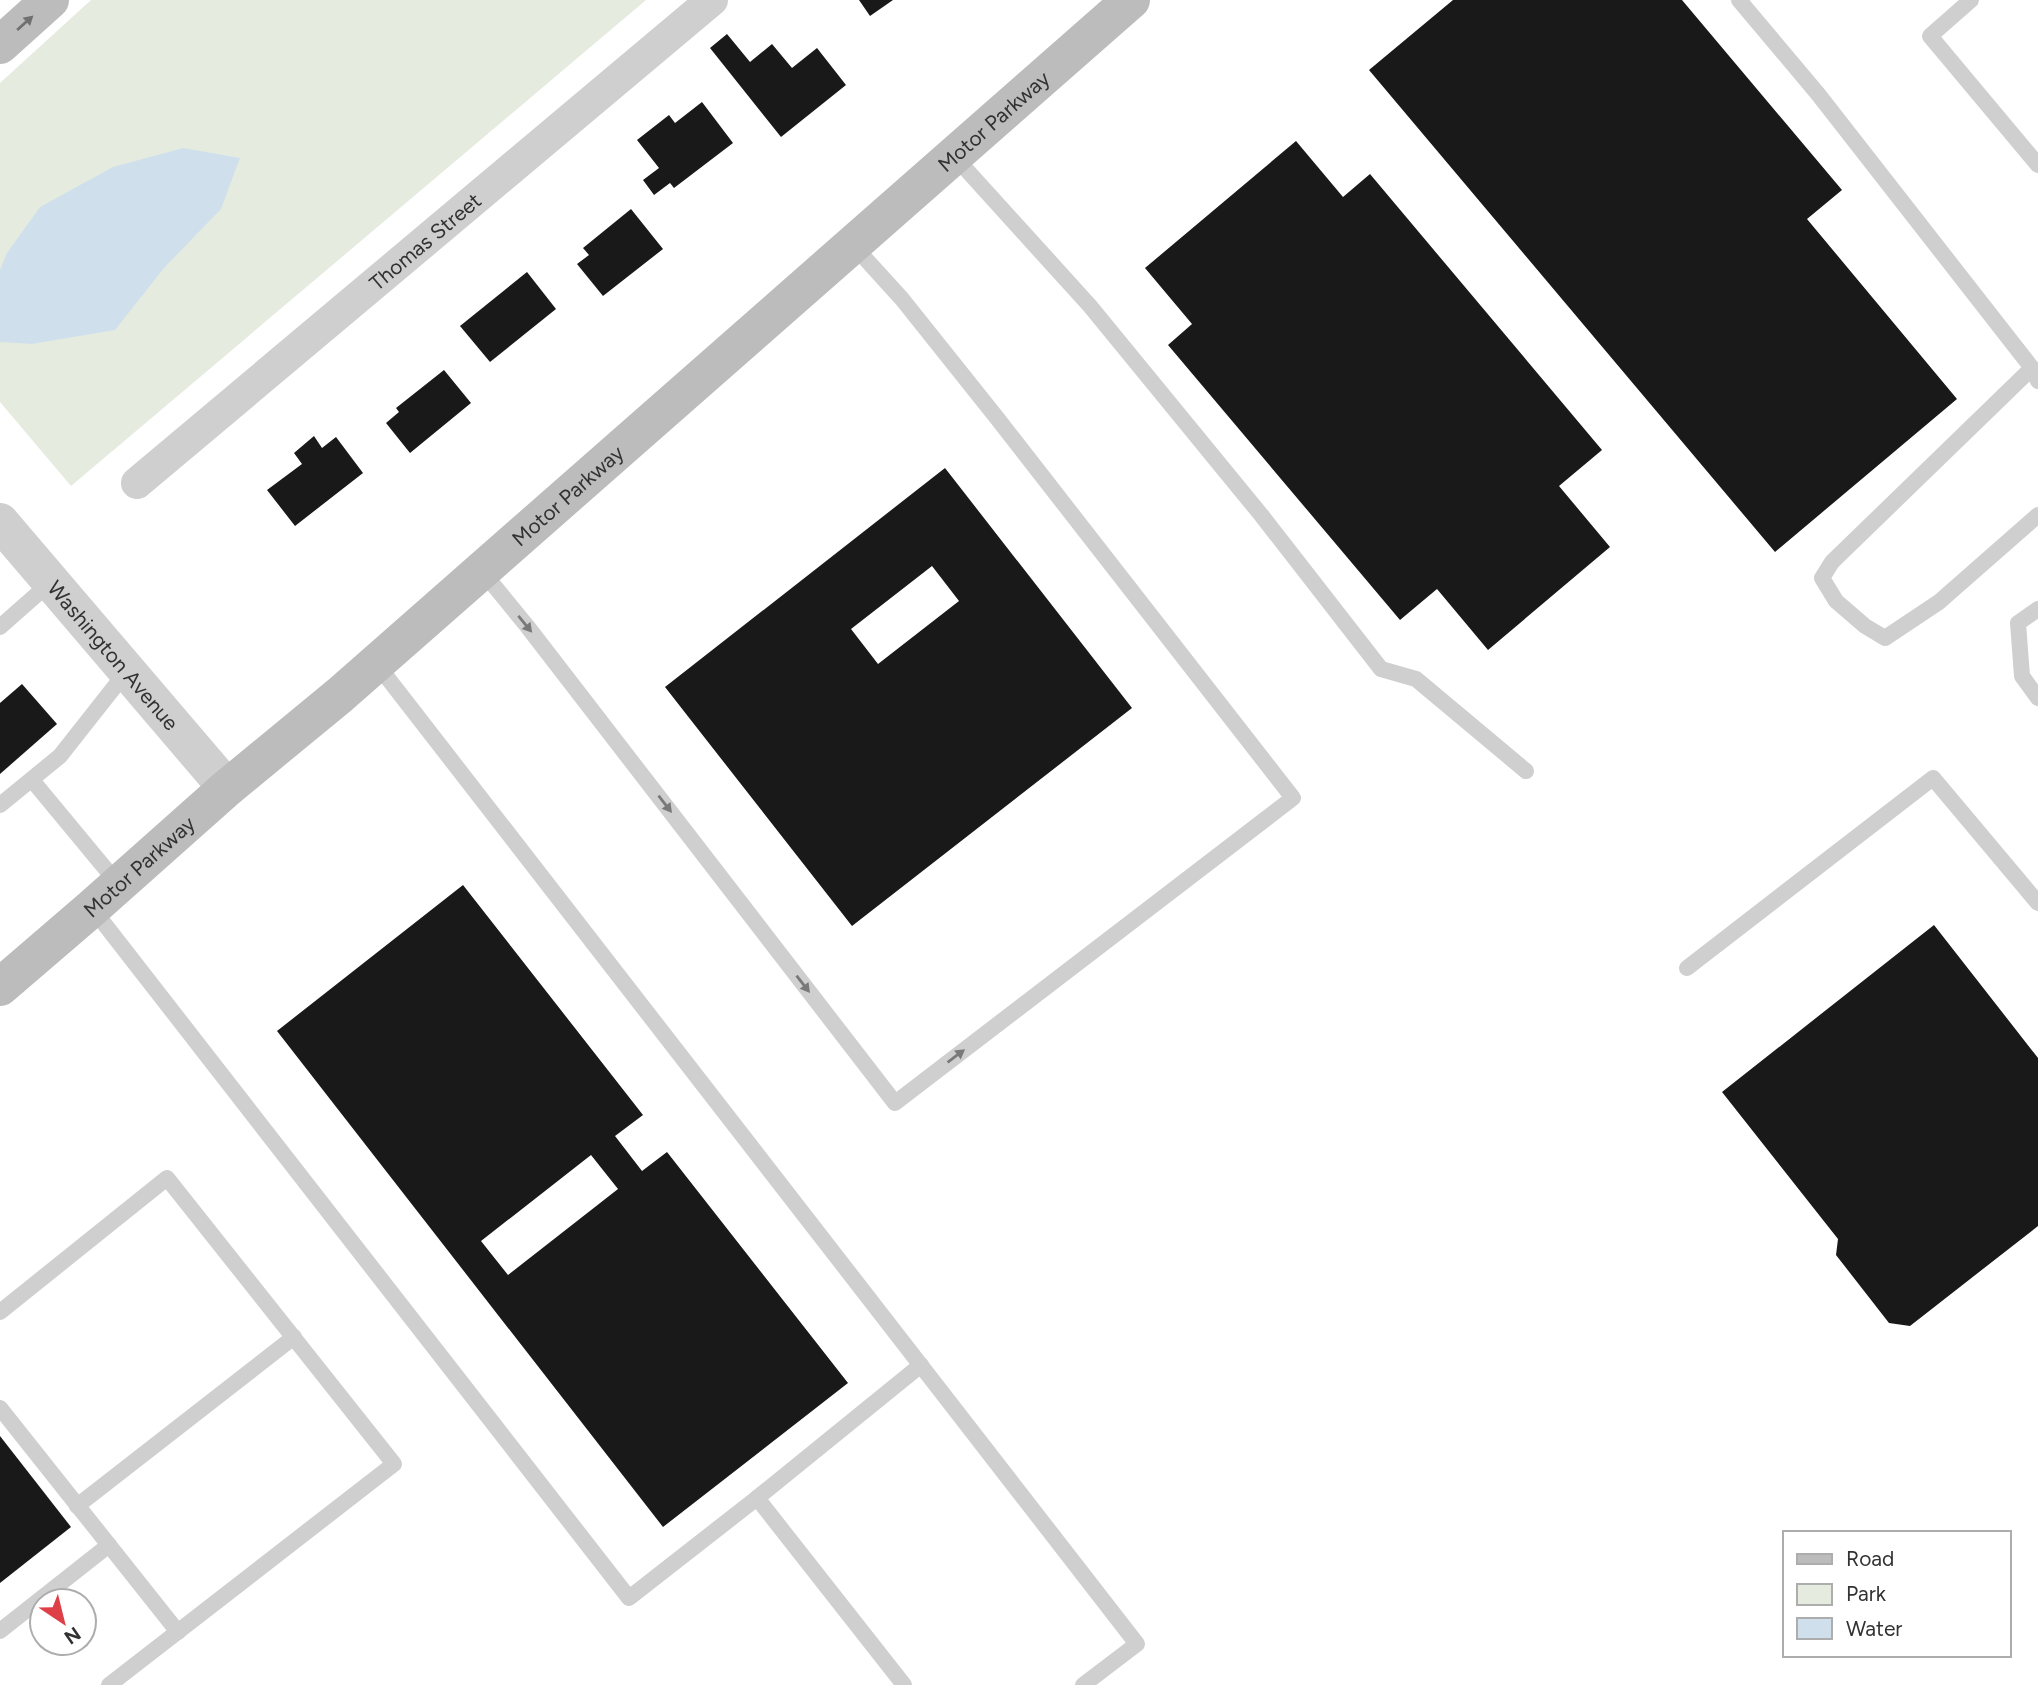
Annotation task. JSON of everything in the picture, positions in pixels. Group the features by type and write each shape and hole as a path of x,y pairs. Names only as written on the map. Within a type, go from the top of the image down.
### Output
{"main road":[{"path":"0,45 50,0"},
{"name":"Motor Parkway","path":"0,987 227,788 482,571 1131,0"}],"street":[{"name":"Thomas Street","path":"137,483 712,0"},
{"name":"Washington Avenue","path":"0,522 227,788"}],"lane":[{"path":"1739,0 1818,94 2035,374 1832,562 1822,578 1836,601 1865,626 1885,638 1939,603 2038,515"},
{"path":"1971,0 1930,36 2038,165"},
{"path":"954,156 1090,306 1262,516 1381,669 1416,679 1526,771"},
{"path":"482,571 895,1103 1293,798 989,407 853,245"},
{"path":"0,627 51,582"},
{"path":"2038,609 2018,623 2022,676 2038,698"},
{"path":"376,663 1137,1644 1083,1685"},
{"path":"0,805 60,756 127,670"},
{"path":"1687,968 1933,778 2038,903"},
{"path":"32,780 105,897 629,1598 921,1365"},
{"path":"0,1312 167,1178 394,1464 109,1685"},
{"path":"77,1506 294,1337"},
{"path":"0,1408 178,1632"},
{"path":"757,1498 904,1685"},
{"path":"0,1631 109,1545"}],"green space":[{"path":"91,0 646,0 71,486 0,402 0,83"}],"water":[{"path":"183,148 240,158 221,209 164,268 115,330 32,344 0,342 0,270 7,253 40,207 113,167"}],"building":[{"path":"859,0 893,0 870,16"},
{"path":"1453,0 1682,0 1842,190 1807,219 1957,399 1775,552 1369,70"},
{"path":"727,34 750,62 772,44 792,68 817,48 846,85 781,137 710,48"},
{"path":"702,102 733,143 674,188 670,183 654,195 643,180 659,168 637,140 669,115 675,123"},
{"path":"1296,141 1343,197 1370,174 1602,450 1559,486 1610,547 1488,650 1437,589 1400,620 1168,345 1192,324 1145,268"},
{"path":"631,209 663,249 603,296 577,264 589,255 583,248"},
{"path":"527,272 556,309 490,362 460,326"},
{"path":"444,370 471,403 410,453 386,423 399,412 396,408"},
{"path":"314,436 322,448 336,437 363,473 295,526 267,490 302,464 294,453"},
{"path":"945,468 1132,708 852,926 665,687","holes":["932,566 959,601 878,664 851,629"]},
{"path":"22,684 57,724 0,774 0,703"},
{"path":"463,885 643,1115 615,1136 642,1171 667,1152 848,1383 663,1527 277,1031","holes":["591,1155 618,1189 508,1275 481,1241"]},
{"path":"1934,925 2038,1058 2038,1226 1910,1326 1889,1323 1836,1255 1838,1239 1722,1092"},
{"path":"0,1436 71,1527 0,1583"}]}
